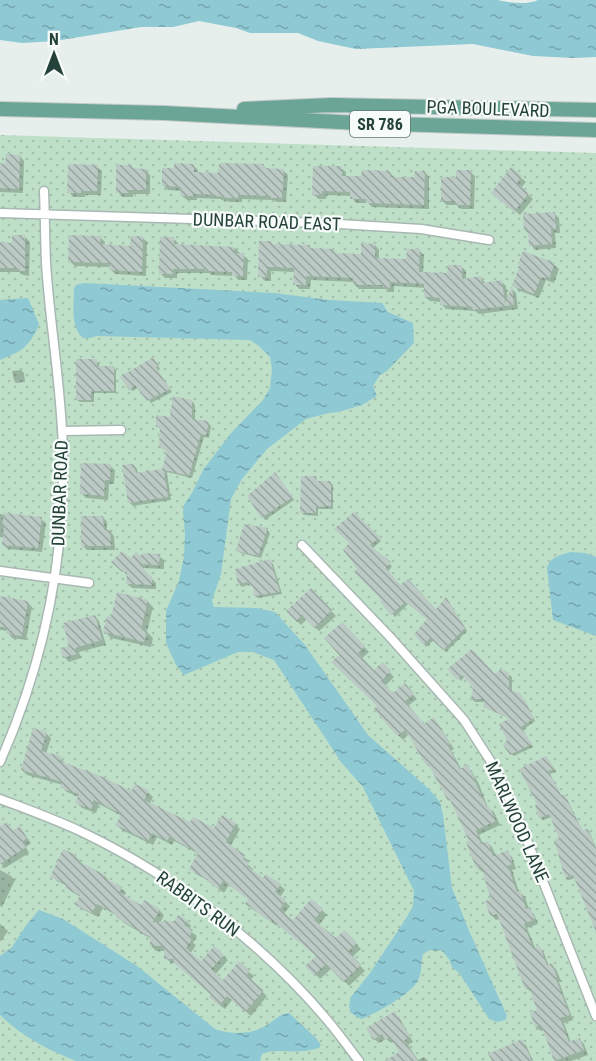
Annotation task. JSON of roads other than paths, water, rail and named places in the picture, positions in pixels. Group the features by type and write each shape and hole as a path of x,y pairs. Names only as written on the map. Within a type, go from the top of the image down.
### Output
{"main road":[{"name":"PGA BOULEVARD","path":"164,113 331,105 596,110"},
{"name":"PGA BOULEVARD","path":"0,109 596,130"}],"street":[{"name":"DUNBAR ROAD","path":"0,762 19,717 35,668 47,622 59,542 62,430 46,263 44,191"},
{"path":"0,213 45,215"},
{"name":"DUNBAR ROAD EAST","path":"45,215 323,223 421,229 489,240"},
{"path":"62,430 122,430"},
{"name":"MARLWOOD LANE","path":"302,545 454,708 486,754 507,791 596,1016"},
{"path":"0,571 89,583"},
{"name":"RABBITS RUN","path":"0,799 51,818 94,838 154,872 202,905 250,942 280,970 329,1022 358,1061"}],"water":[{"path":"0,0 498,0 529,3 538,0 596,0 596,57 533,56 473,44 356,49 318,41 298,33 250,33 199,21 173,27 141,27 55,41 22,43 0,40"},
{"path":"84,283 274,293 329,300 382,303 388,312 413,323 414,343 387,371 380,375 373,386 377,396 362,405 306,419 267,449 242,479 231,499 221,574 212,601 214,607 257,608 275,612 305,645 368,735 430,790 440,802 452,888 507,1016 505,1020 498,1022 489,1019 460,974 452,967 449,959 442,951 430,950 423,954 420,975 416,983 403,996 361,1019 351,1013 349,1006 351,997 405,920 413,906 414,891 363,787 341,762 274,660 253,652 238,652 184,675 176,665 166,643 166,611 179,581 184,556 184,505 203,470 232,432 263,400 270,388 272,369 270,357 250,340 97,336 83,338 76,328 73,309 74,289 76,285"},
{"path":"28,298 39,324 38,328 21,350 0,360 0,300"},
{"path":"571,552 596,557 596,636 553,620 548,564 559,555"},
{"path":"39,910 63,919 137,966 215,1029 235,1033 248,1032 261,1028 289,1013 321,1045 319,1048 307,1051 267,1052 262,1054 260,1061 76,1061 55,1052 26,1036 0,1015 0,956 12,947"}]}
